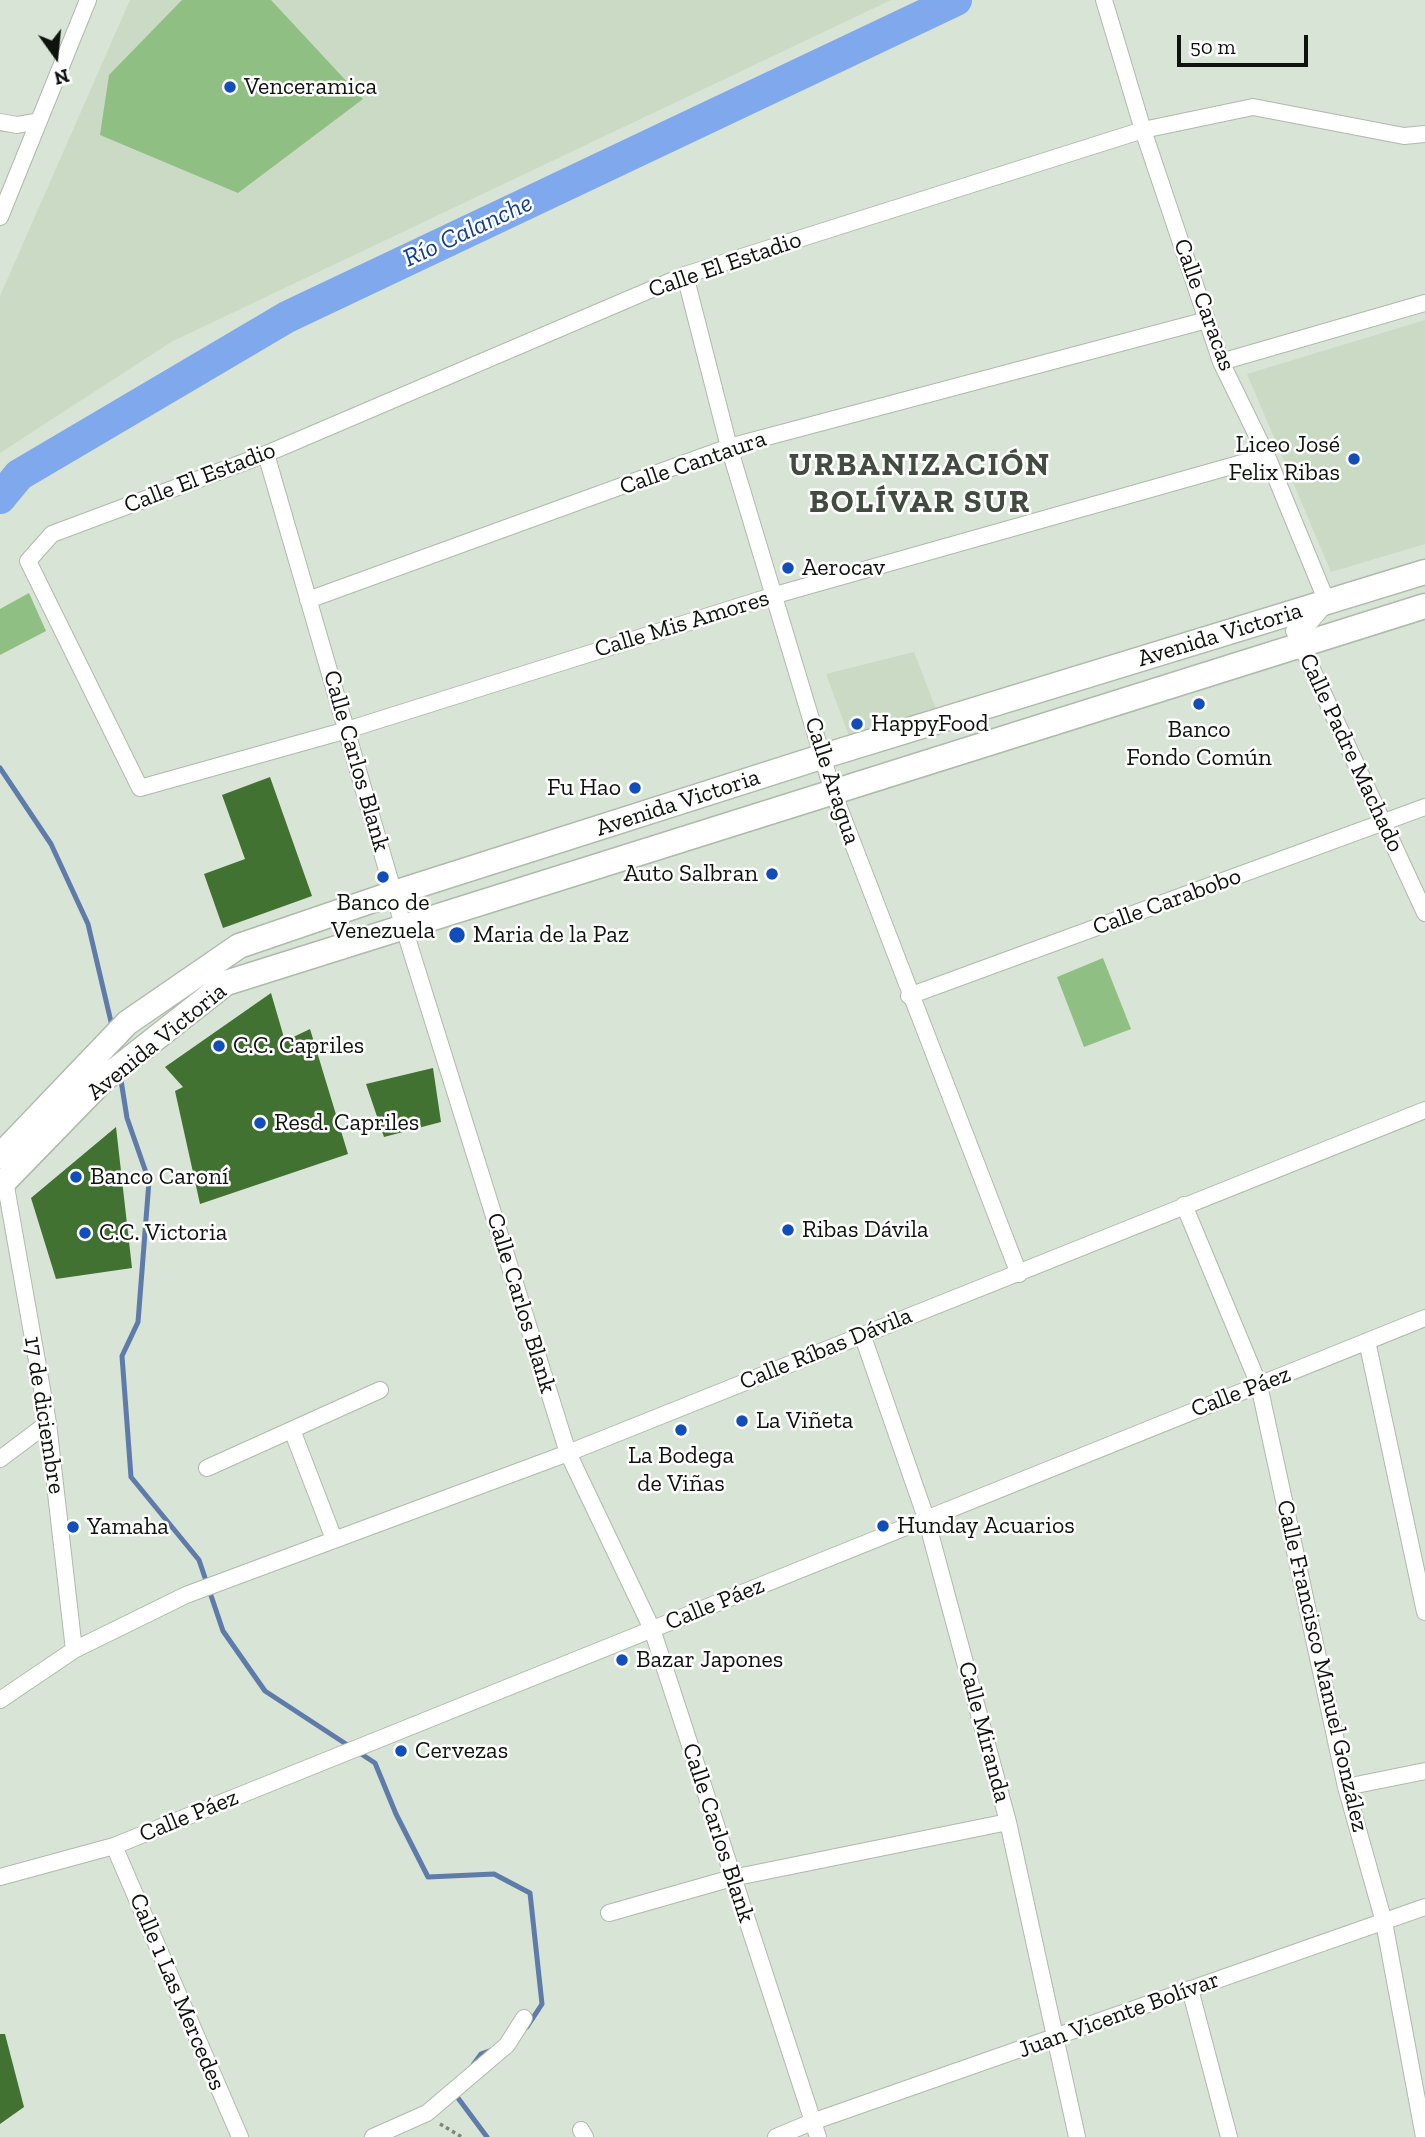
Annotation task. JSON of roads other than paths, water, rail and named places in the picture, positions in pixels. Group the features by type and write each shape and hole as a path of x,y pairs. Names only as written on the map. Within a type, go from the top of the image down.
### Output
{"main road":[{"name":"Avenida Victoria","path":"2,1184 104,1079 226,983 403,925 833,792 1293,630 1327,602 1425,572"},
{"name":"Avenida Victoria","path":"0,1156 94,1054 127,1023 239,946 394,893 824,756 1293,630 1425,606"}],"street":[{"path":"1,210 88,0"},
{"name":"Calle Caracas","path":"1104,0 1143,130 1221,362 1267,456 1327,602"},
{"name":"Calle El Estadio","path":"141,788 28,561 52,534 266,454 685,275 1143,130 1252,107 1404,136 1425,134"},
{"path":"0,122 17,125 39,121"},
{"name":"Calle Aragua","path":"685,275 729,447 833,792 909,996 1019,1273"},
{"path":"1221,362 1425,303"},
{"name":"Calle Cantaura","path":"308,600 729,447 1208,320"},
{"name":"Calle Carlos Blank","path":"266,454 403,925 568,1453 652,1629 815,2129"},
{"name":"Calle Mis Amores","path":"141,788 347,730 772,596 1267,456"},
{"name":"Calle Padre Machado","path":"1293,630 1385,822 1425,913"},
{"name":"Calle Carabobo","path":"909,996 1425,807"},
{"name":"Calle Ríbas Dávila","path":"0,1700 74,1650 186,1595 568,1453 1425,1110"},
{"name":"17 de diciembre","path":"2,1184 48,1423 74,1650"},
{"name":"Calle Francisco Manuel González","path":"1184,1205 1259,1385 1346,1787 1384,1922 1424,2137"},
{"name":"Calle Páez","path":"0,1877 114,1846 1425,1318"},
{"name":"Calle Miranda","path":"862,1334 926,1518 1008,1822 1077,2137"},
{"path":"1367,1341 1425,1612"},
{"path":"207,1468 380,1390"},
{"path":"0,1459 48,1423"},
{"path":"292,1430 334,1539"},
{"path":"1346,1787 1425,1771"},
{"path":"609,1913 732,1878 1008,1822"},
{"name":"Calle 1 Las Mercedes","path":"114,1846 240,2137"},
{"name":"Juan Vicente Bolívar","path":"776,2137 815,2129 1191,1989 1425,1908"},
{"path":"1191,1989 1229,2137"},
{"path":"373,2137 427,2113 507,2045 524,2018"}],"waterway":[{"name":"Río Calanche","path":"0,498 19,475 287,317 956,0"},
{"path":"0,768 51,844 88,924 112,1026"},
{"path":"120,1074 127,1118 149,1181 138,1322 122,1356 131,1477 199,1560 223,1631 265,1691 375,1763 396,1814 428,1877 494,1874 530,1893 542,2004 527,2027"},
{"path":"473,2065 481,2054 492,2050"},
{"path":"457,2091 455,2094 487,2137"}],"place":[{"name":"Venceramica","path":"230,87"},
{"name":"Liceo José Felix Ribas","path":"1354,459"},
{"name":"Aerocav","path":"788,568"},
{"name":"Banco Fondo Común","path":"1199,704"},
{"name":"HappyFood","path":"857,724"},
{"name":"Fu Hao","path":"635,788"},
{"name":"Auto Salbran","path":"772,874"},
{"name":"Banco de Venezuela","path":"383,877"},
{"name":"Maria de la Paz","path":"457,935"},
{"name":"C.C. Capriles","path":"219,1046"},
{"name":"Resd. Capriles","path":"260,1123"},
{"name":"Banco Caroní","path":"76,1177"},
{"name":"Ribas Dávila","path":"788,1230"},
{"name":"C.C. Victoria","path":"85,1233"},
{"name":"La Viñeta","path":"742,1421"},
{"name":"La Bodega de Viñas","path":"681,1430"},
{"name":"Hunday Acuarios","path":"883,1526"},
{"name":"Yamaha","path":"73,1527"},
{"name":"Bazar Japones","path":"622,1660"},
{"name":"Cervezas","path":"401,1751"}],"district":[{"name":"URBANIZACIÓN BOLÍVAR SUR","path":"920,484"}]}
